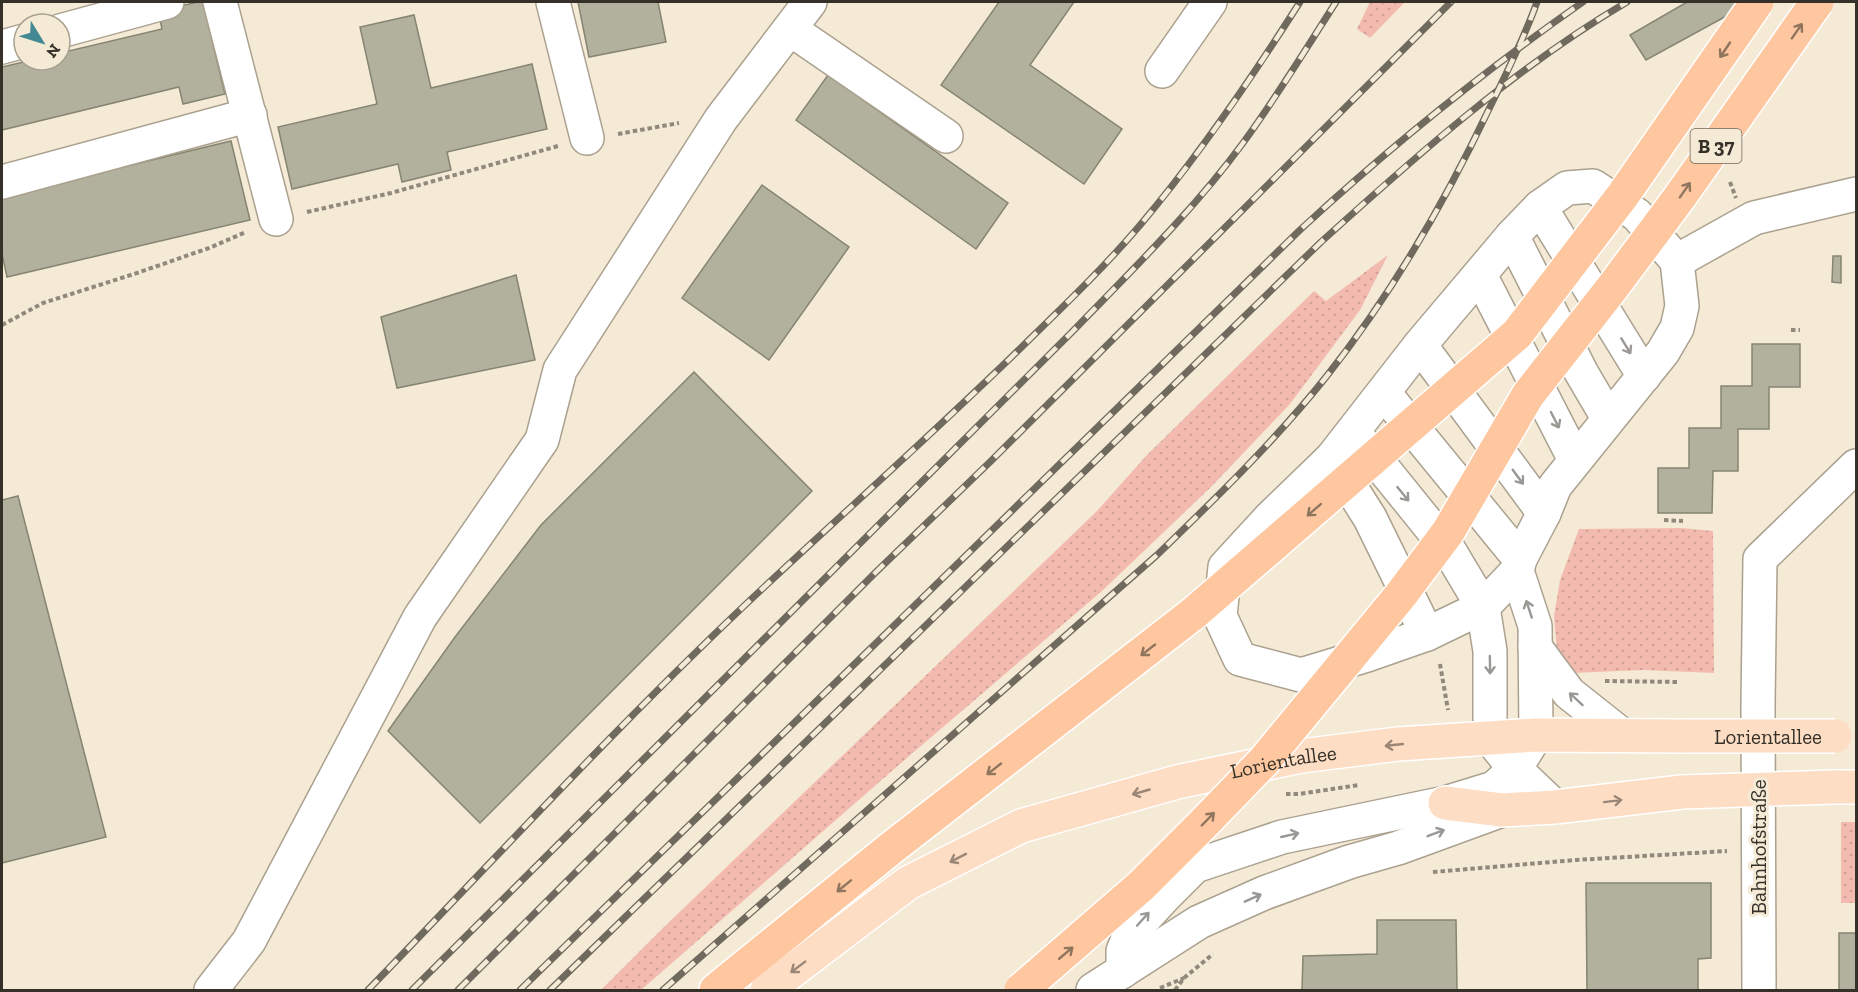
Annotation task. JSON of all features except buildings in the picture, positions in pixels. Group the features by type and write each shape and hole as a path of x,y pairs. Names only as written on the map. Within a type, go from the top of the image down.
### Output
{"highway":[{"name":"B 37","path":"716,990 890,849 1194,613 1517,334 1623,195 1757,2"},
{"name":"B 37","path":"1021,990 1140,886 1264,760 1393,604 1448,532 1528,394 1612,288 1672,207 1817,2"}],"main road":[{"name":"Lorientallee","path":"767,990 908,883 1021,826 1177,783 1301,756 1398,744 1536,735 1846,736"},
{"path":"1445,803 1503,810 1555,807 1682,792 1845,787"}],"street":[{"path":"72,28 167,2"},
{"path":"220,2 276,219"},
{"path":"553,2 587,138"},
{"path":"211,990 249,941 420,617 542,440 560,370 721,119 810,2"},
{"path":"1162,71 1210,2"},
{"path":"790,29 946,136"},
{"path":"2,182 250,115"},
{"path":"1593,186 1637,215 1677,261 1682,306 1677,328 1663,352 1555,486 1518,565 1483,607 1427,634 1301,675 1240,659 1220,616 1225,567 1270,518 1332,458 1420,345 1539,207 1567,188 1593,186"},
{"path":"1677,261 1754,218 1857,194"},
{"path":"1539,207 1644,376"},
{"path":"1512,236 1581,372 1608,418"},
{"path":"1480,275 1575,460"},
{"path":"1420,345 1544,513"},
{"path":"1123,971 1123,951 1130,934 1195,866 1282,837 1445,803 1494,788 1515,769 1536,735 1535,626 1518,565 1384,393"},
{"path":"1353,432 1449,550 1483,607 1490,651 1490,738 1515,769 1555,807"},
{"path":"1332,458 1370,518 1427,634"},
{"name":"Bahnhofstraße","path":"1759,990 1760,559 1857,466"},
{"path":"1535,647 1569,693 1622,735"},
{"path":"1093,990 1199,922 1264,893 1503,810"}],"path":[{"path":"2,325 43,303 199,251 276,219 391,193 587,138 685,122 721,119"},
{"path":"1791,330 1800,330"},
{"path":"1664,520 1683,521"},
{"path":"1646,680 1679,682"},
{"path":"1280,794 1299,794 1370,784"},
{"path":"1429,873 1440,870 1576,860 1758,849"},
{"path":"1175,990 1184,978 1215,953"},
{"path":"1154,990 1184,978"}],"shaded area":[{"path":"1370,2 1405,2 1370,38 1357,29"},
{"path":"1388,255 1360,310 1290,404 1211,487 1102,591 641,990 601,990 1097,511 1146,456 1314,291 1326,301"},
{"path":"1682,528 1713,531 1714,673 1643,670 1573,673 1557,650 1554,616 1560,580 1579,529"},
{"path":"1841,822 1856,822 1856,903 1841,903"}],"railway":[{"path":"368,990 660,687 968,398 1103,266 1163,198 1244,88 1300,2"},
{"path":"412,990 1072,332 1161,240 1243,143 1336,2"},
{"path":"458,990 1451,2"},
{"path":"663,990 1157,555 1223,491 1286,424 1350,346 1415,248 1472,144 1537,2"},
{"path":"520,990 1301,229 1438,111 1583,2"},
{"path":"550,990 1321,242 1430,145 1506,84 1586,27 1627,2"}]}
